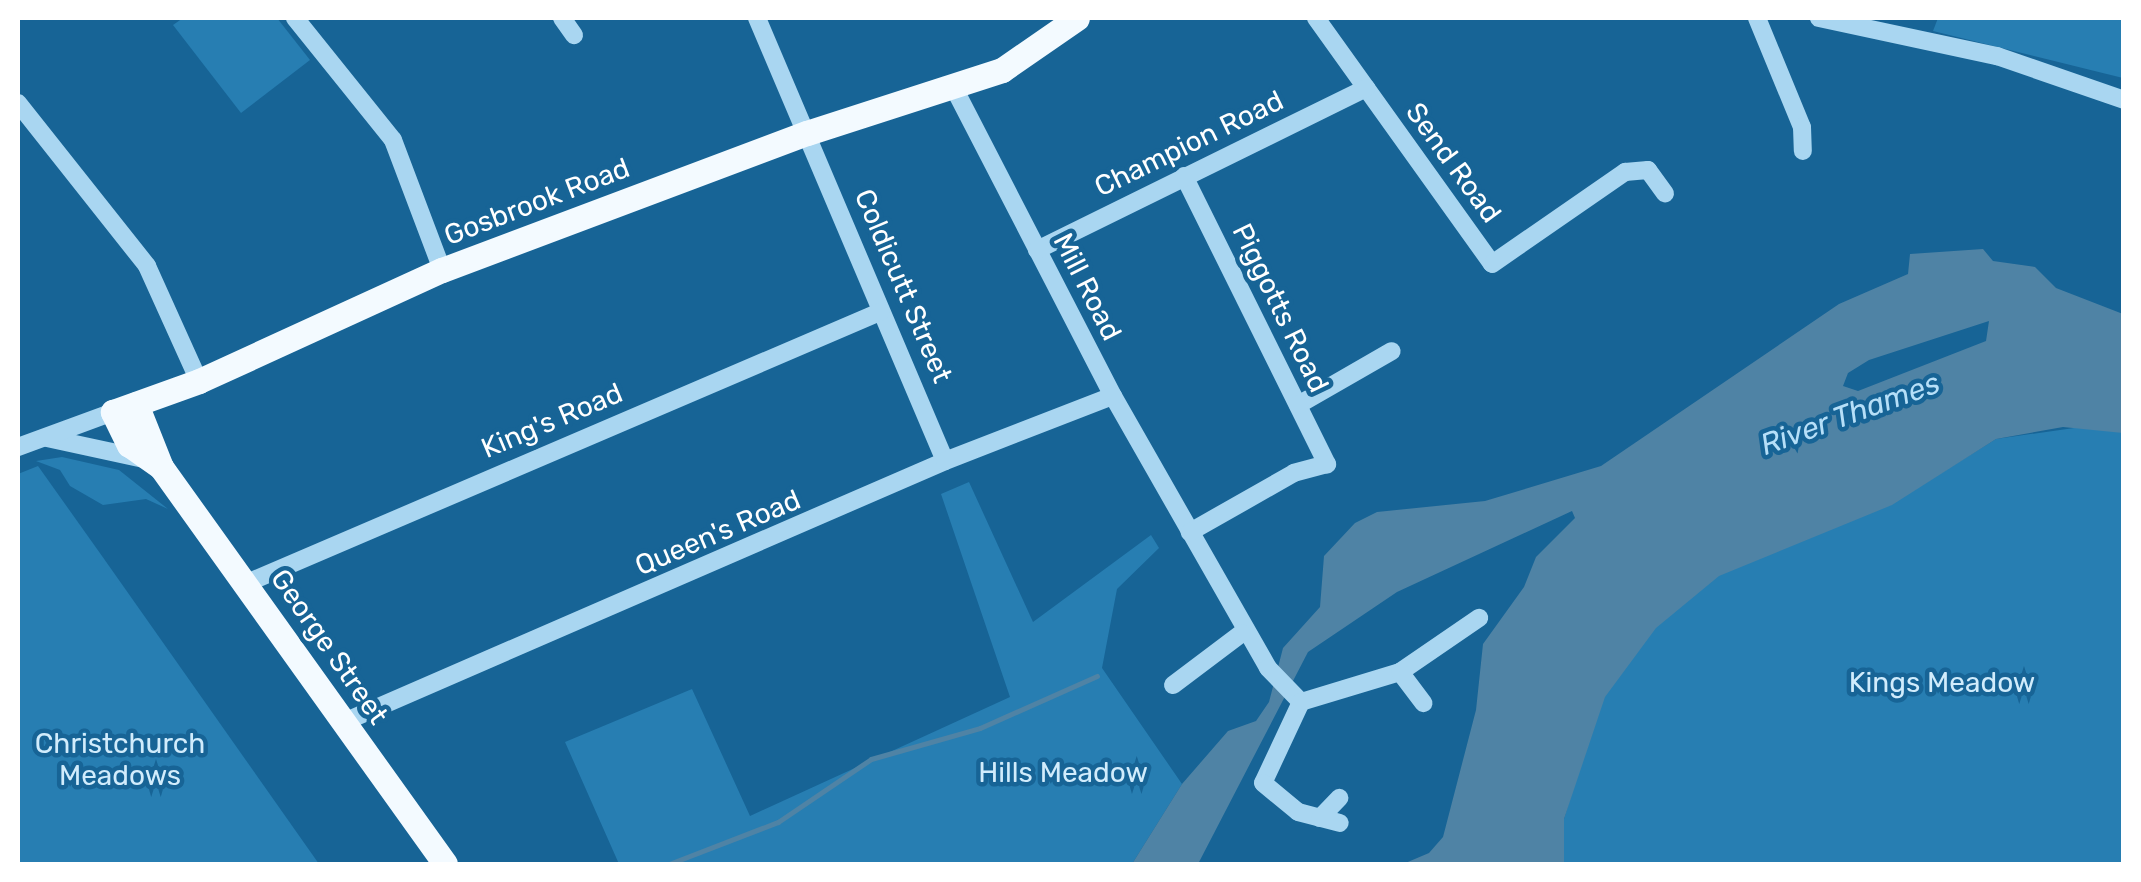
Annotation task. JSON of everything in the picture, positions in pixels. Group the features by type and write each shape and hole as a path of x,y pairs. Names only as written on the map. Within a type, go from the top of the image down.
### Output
{"main road":[{"name":"Gosbrook Road","path":"125,408 200,381 442,270 807,134 1002,70 1078,18"},
{"name":"George Street","path":"125,408 153,463 247,583 445,864"}],"street":[{"path":"295,18 394,140 442,270"},
{"path":"562,18 574,35"},
{"name":"Coldicutt Street","path":"756,18 944,462"},
{"name":"Send Road","path":"1316,18 1492,264 1625,172 1648,170 1666,193"},
{"path":"1756,18 1802,127 1804,151"},
{"path":"1818,18 2057,72 2124,100"},
{"name":"Mill Road","path":"954,88 1112,396 1174,510 1214,567 1242,633 1268,668 1297,696"},
{"name":"Champion Road","path":"1037,250 1366,88"},
{"path":"18,104 147,266 200,381"},
{"name":"Piggotts Road","path":"1184,176 1328,464 1294,473 1190,532"},
{"name":"King's Road","path":"247,583 880,312"},
{"path":"1298,406 1392,351"},
{"name":"Queen's Road","path":"344,722 944,462 1112,396"},
{"name":"Gosbrook Road","path":"18,447 125,408"},
{"path":"46,438 153,463"},
{"path":"1340,823 1298,812 1263,783 1297,696 1400,672 1479,618"},
{"path":"1173,685 1242,633"},
{"path":"1400,672 1422,704"},
{"path":"1320,818 1339,798"}],"green space":[{"path":"183,18 277,18 310,60 241,113 173,25"},
{"path":"1938,18 2123,18 2123,78 1933,31"},
{"name":"Kings Meadow","path":"2123,421 2123,864 1564,864 1564,819 1604,687 1671,604 1775,539 1901,498 1996,439"},
{"path":"62,457 119,470 168,509 146,499 103,505 70,486 60,470 36,461"},
{"name":"Christchurch Meadows","path":"38,466 319,864 18,864 18,474"},
{"name":"Hills Meadow","path":"969,482 1033,622 1151,535 1159,548 1117,589 1102,668 1182,784 1132,864 619,864 565,742 692,689 750,816 1010,697 941,494"}],"water":[{"name":"River Thames","path":"1983,249 1993,261 2035,267 2056,288 2123,314 2123,433 2063,427 1996,439 1892,505 1719,576 1656,628 1605,697 1564,819 1564,864 1403,864 1429,853 1443,837 1476,710 1483,644 1524,587 1536,557 1575,518 1572,511 1397,592 1308,652 1198,864 1132,864 1182,784 1228,731 1256,721 1269,702 1283,648 1320,607 1324,556 1355,523 1377,512 1485,501 1601,466 1839,304 1908,274 1910,254","holes":["1989,321 1986,341 1858,391 1843,386 1848,373 1869,360"]}],"waterway":[{"path":"669,864 778,822 871,759 980,728 1097,676"}]}
